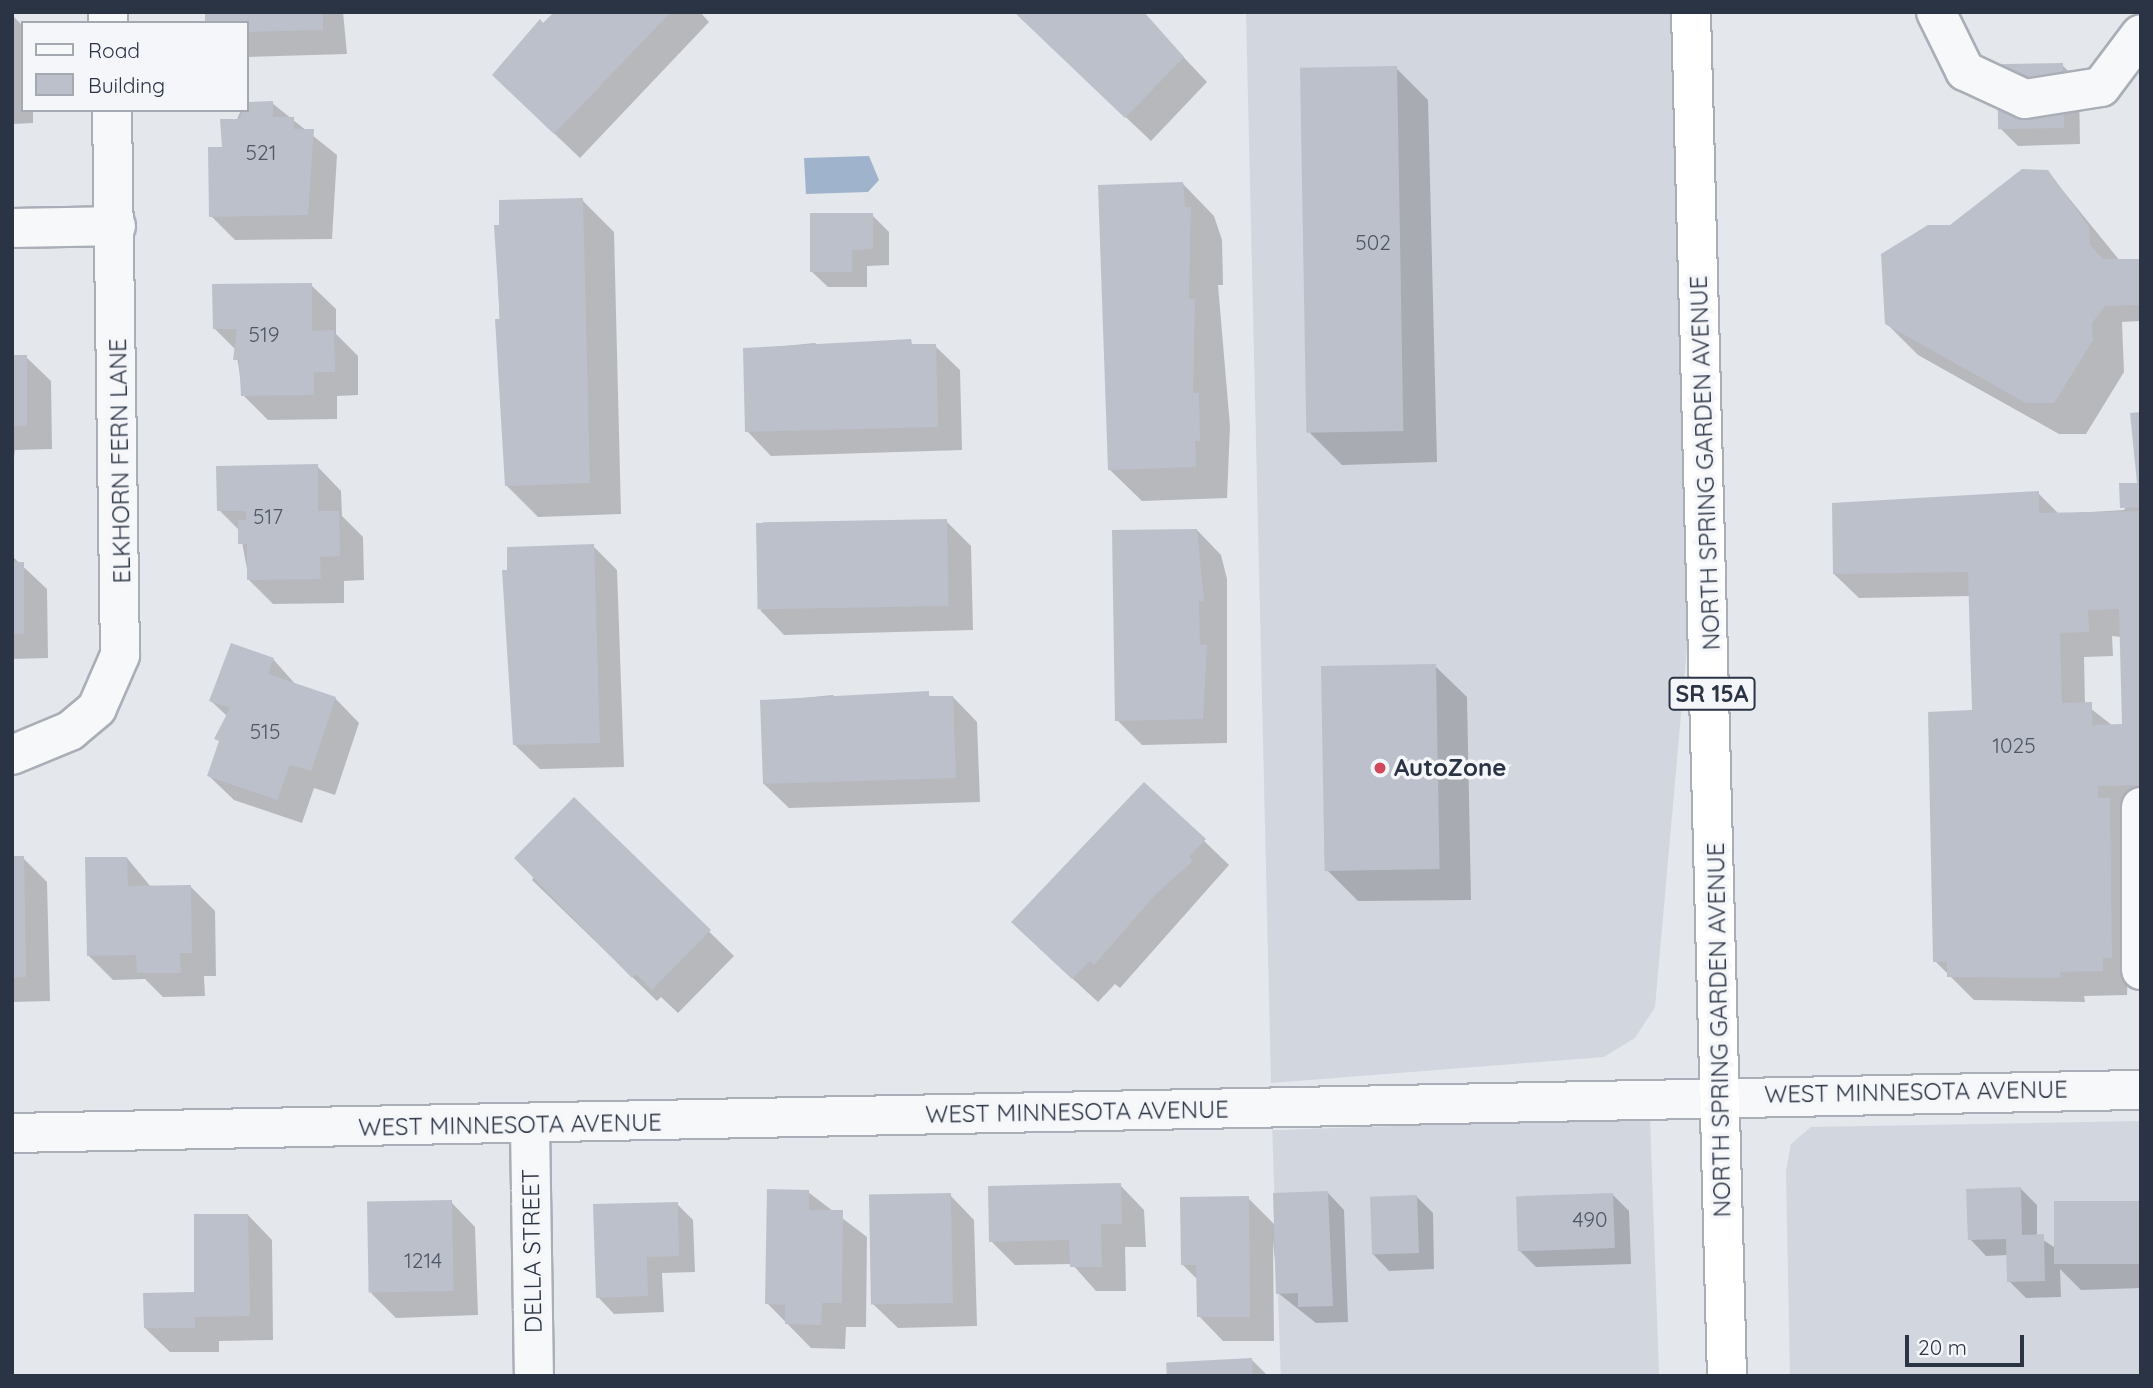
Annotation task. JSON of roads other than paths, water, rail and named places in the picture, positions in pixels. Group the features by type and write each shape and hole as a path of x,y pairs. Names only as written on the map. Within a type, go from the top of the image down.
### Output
{"highway":[{"name":"NORTH SPRING GARDEN AVENUE","path":"1691,12 1727,1376"}],"street":[{"path":"1936,12 1965,71 2025,99 2101,87 2141,34"},
{"name":"ELKHORN FERN LANE","path":"12,755 70,731 97,708 120,654 116,226 111,112"},
{"path":"12,228 116,226"},
{"path":"2141,807 2141,970"},
{"name":"WEST MINNESOTA AVENUE","path":"12,1133 530,1126 1720,1094 2141,1090"},
{"name":"DELLA STREET","path":"530,1126 534,1376"}],"water":[{"path":"869,156 879,180 868,192 806,194 804,158"}],"place":[{"name":"AutoZone","path":"1380,768"}]}
